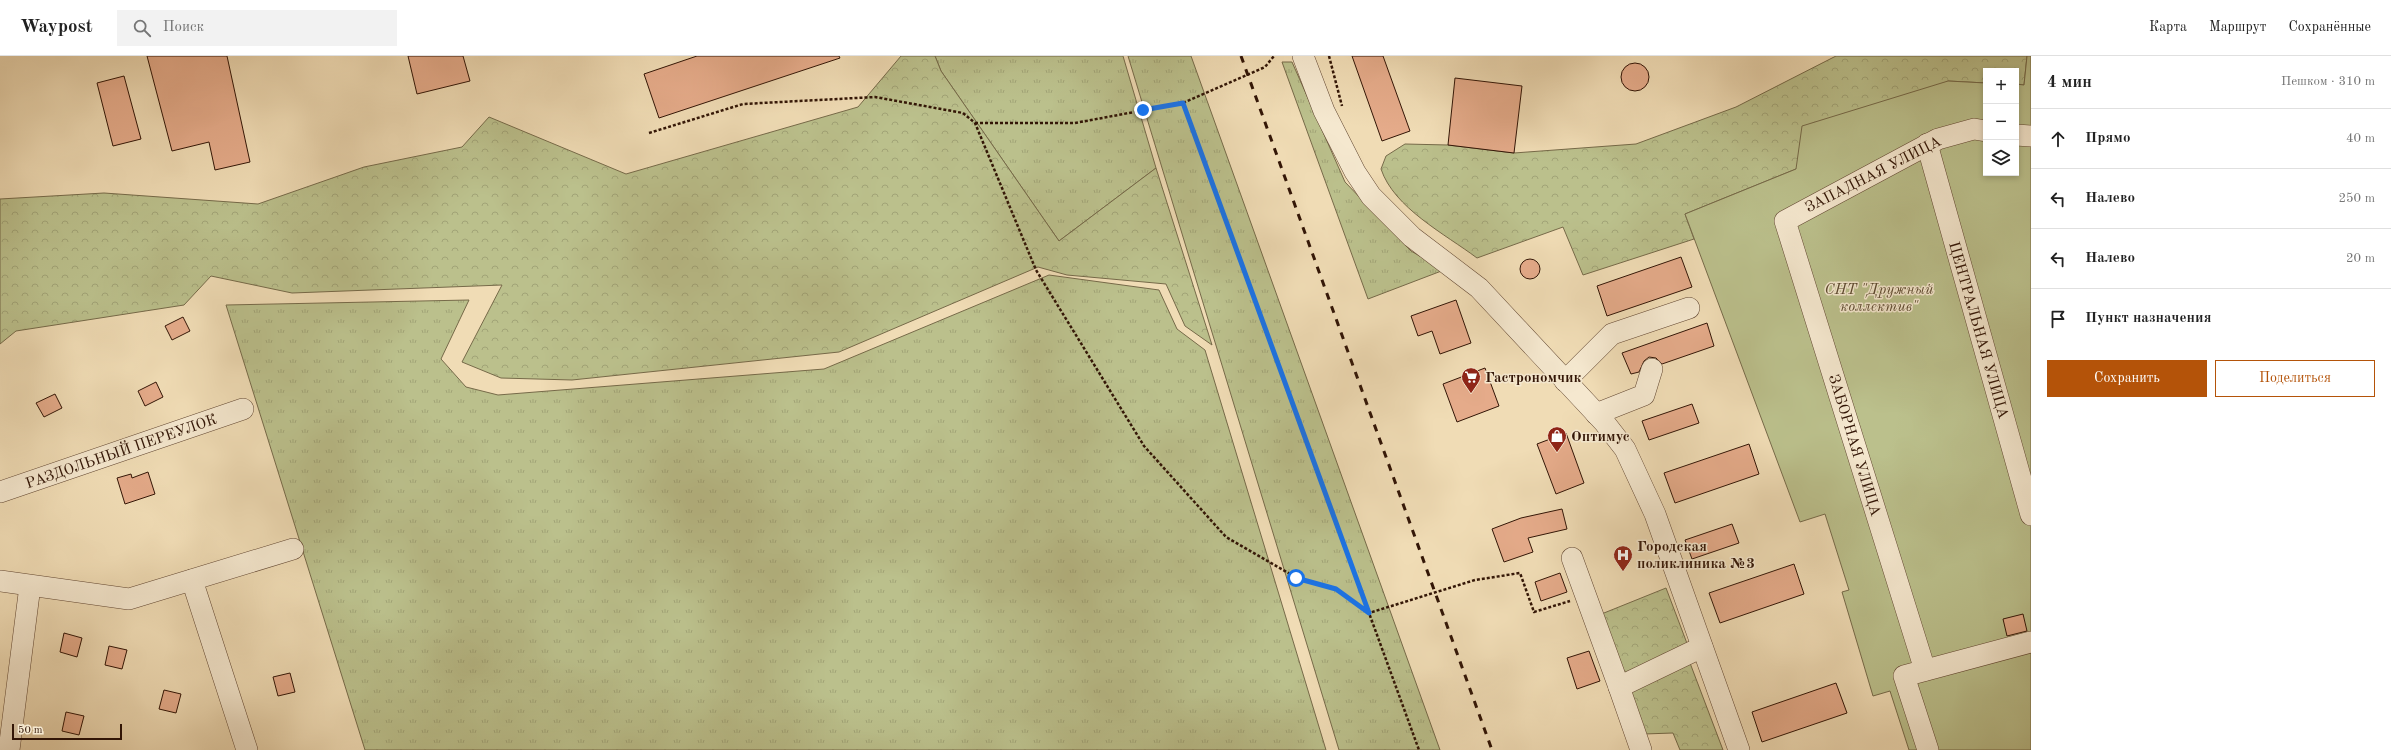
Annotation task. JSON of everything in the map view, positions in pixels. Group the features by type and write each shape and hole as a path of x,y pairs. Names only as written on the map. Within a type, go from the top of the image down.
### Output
{"street":[{"path":"1303,56 1324,111 1355,172 1372,196 1412,237 1479,288 1596,414 1625,449 1643,485 1739,750"},
{"name":"ЗАПАДНАЯ УЛИЦА","path":"1785,221 1938,138 1974,129 1983,130"},
{"path":"2019,135 2031,136"},
{"name":"ЦЕНТРАЛЬНАЯ УЛИЦА","path":"1927,144 2031,515"},
{"name":"ЗАБОРНАЯ УЛИЦА","path":"1785,221 1925,670"},
{"path":"1565,381 1612,334 1689,308"},
{"path":"1596,414 1644,395 1652,368"},
{"name":"РАЗДОЛЬНЫЙ ПЕРЕУЛОК","path":"0,492 243,409"},
{"path":"0,581 129,599 293,549"},
{"path":"1572,558 1641,750"},
{"path":"192,580 247,750"},
{"path":"9,750 30,586"},
{"path":"1928,750 1904,676 2031,642"},
{"path":"1619,687 1702,647"},
{"path":"232,750 239,725"}],"path":[{"path":"975,123 1075,123 1183,103 1265,67 1274,56"},
{"path":"649,133 744,104 874,97 963,113 975,123 1036,270 1144,446 1226,537 1296,578 1336,589 1369,613"},
{"path":"1183,103 1419,750"},
{"path":"1369,613 1475,580 1520,573 1534,612 1585,596"}],"green space":[{"path":"901,56 935,56 941,71 1059,241 1156,168 1212,345 1185,326 1166,284 1067,275 1038,267 839,352 572,380 501,378 462,362 502,285 292,293 211,276 184,305 16,331 0,344 0,199 104,193 258,204 364,167 462,147 489,117 626,174 858,107"},
{"path":"935,56 1123,56 1156,168 1059,241 941,71"},
{"path":"1128,56 1191,56 1440,750 1339,750"},
{"path":"1836,56 2027,56 2024,85 2019,84 2019,68 1983,68 1983,83 1948,81 1796,169 1685,214 1694,239 1583,275 1563,227 1477,258 1436,230 1409,208 1397,196 1381,169 1386,156 1405,144 1448,145 1514,153 1636,144 1736,107"},
{"name":"СНТ \"Дружный коллектив\"","path":"2027,56 2031,56 2031,750 1909,750 1890,691 1873,696 1842,592 1849,590 1825,514 1800,522 1685,214 1796,169 1802,126 1948,81 1983,83 1983,176 2019,176 2019,84 2024,85"},
{"path":"1282,62 1292,62 1345,182 1411,251 1444,270 1368,299"},
{"path":"1049,275 1159,290 1177,329 1205,350 1326,750 365,750 226,305 469,300 441,359 466,387 498,395 824,369"},
{"path":"1666,588 1688,646 1623,674 1599,615"},
{"path":"1690,663 1723,750 1680,750 1673,733 1644,734 1631,691"}],"building":[{"path":"147,56 227,56 250,162 215,170 209,142 172,151"},
{"path":"408,56 463,56 470,81 417,94"},
{"path":"697,56 839,56 840,58 659,118 644,74"},
{"path":"1352,56 1383,56 1410,131 1382,141"},
{"path":"1635,63 1645,67 1649,77 1645,87 1635,91 1625,87 1621,77 1625,67"},
{"path":"124,76 141,139 113,146 97,83"},
{"path":"1455,78 1522,86 1514,153 1448,145"},
{"path":"1681,257 1692,287 1607,316 1597,286"},
{"path":"1530,259 1537,262 1540,269 1537,276 1530,279 1523,276 1520,269 1523,262"},
{"path":"1456,300 1471,343 1440,354 1432,331 1418,336 1411,316"},
{"path":"183,317 190,331 172,340 165,326"},
{"path":"1707,323 1714,346 1662,364 1656,358 1649,357 1644,361 1639,372 1631,374 1622,353"},
{"name":"Гастрономчик","path":"1485,368 1499,406 1457,422 1443,384"},
{"path":"156,382 163,397 145,406 138,391"},
{"path":"55,394 62,408 44,417 36,403"},
{"path":"1692,404 1699,423 1649,440 1642,421"},
{"path":"1566,433 1584,483 1556,494 1537,444"},
{"path":"1749,444 1759,474 1675,503 1664,473"},
{"path":"148,472 155,494 125,504 117,478 131,474 132,478"},
{"path":"1562,509 1567,529 1528,538 1533,552 1504,562 1492,529 1521,518"},
{"path":"1732,524 1739,543 1692,559 1685,540"},
{"path":"1794,564 1804,594 1720,623 1709,593"},
{"path":"1560,573 1567,592 1541,601 1535,582"},
{"path":"2023,614 2027,631 2007,636 2003,619"},
{"path":"64,633 82,638 77,657 60,652"},
{"path":"109,646 127,650 122,669 105,665"},
{"path":"1589,651 1600,681 1577,689 1567,658"},
{"path":"290,673 295,692 278,696 273,677"},
{"path":"1836,683 1847,713 1762,742 1752,712"},
{"path":"164,690 181,694 176,713 159,709"},
{"path":"66,712 84,716 79,735 62,731"}],"railway":[{"path":"1241,56 1492,750"}],"place":[{"name":"Гастрономчик","path":"1471,394"},
{"name":"Оптимус","path":"1557,453"},
{"name":"Городская поликлиника №3","path":"1623,572"}],"route":[{"path":"1143,110 1183,103 1369,613 1336,589 1296,578"}]}
